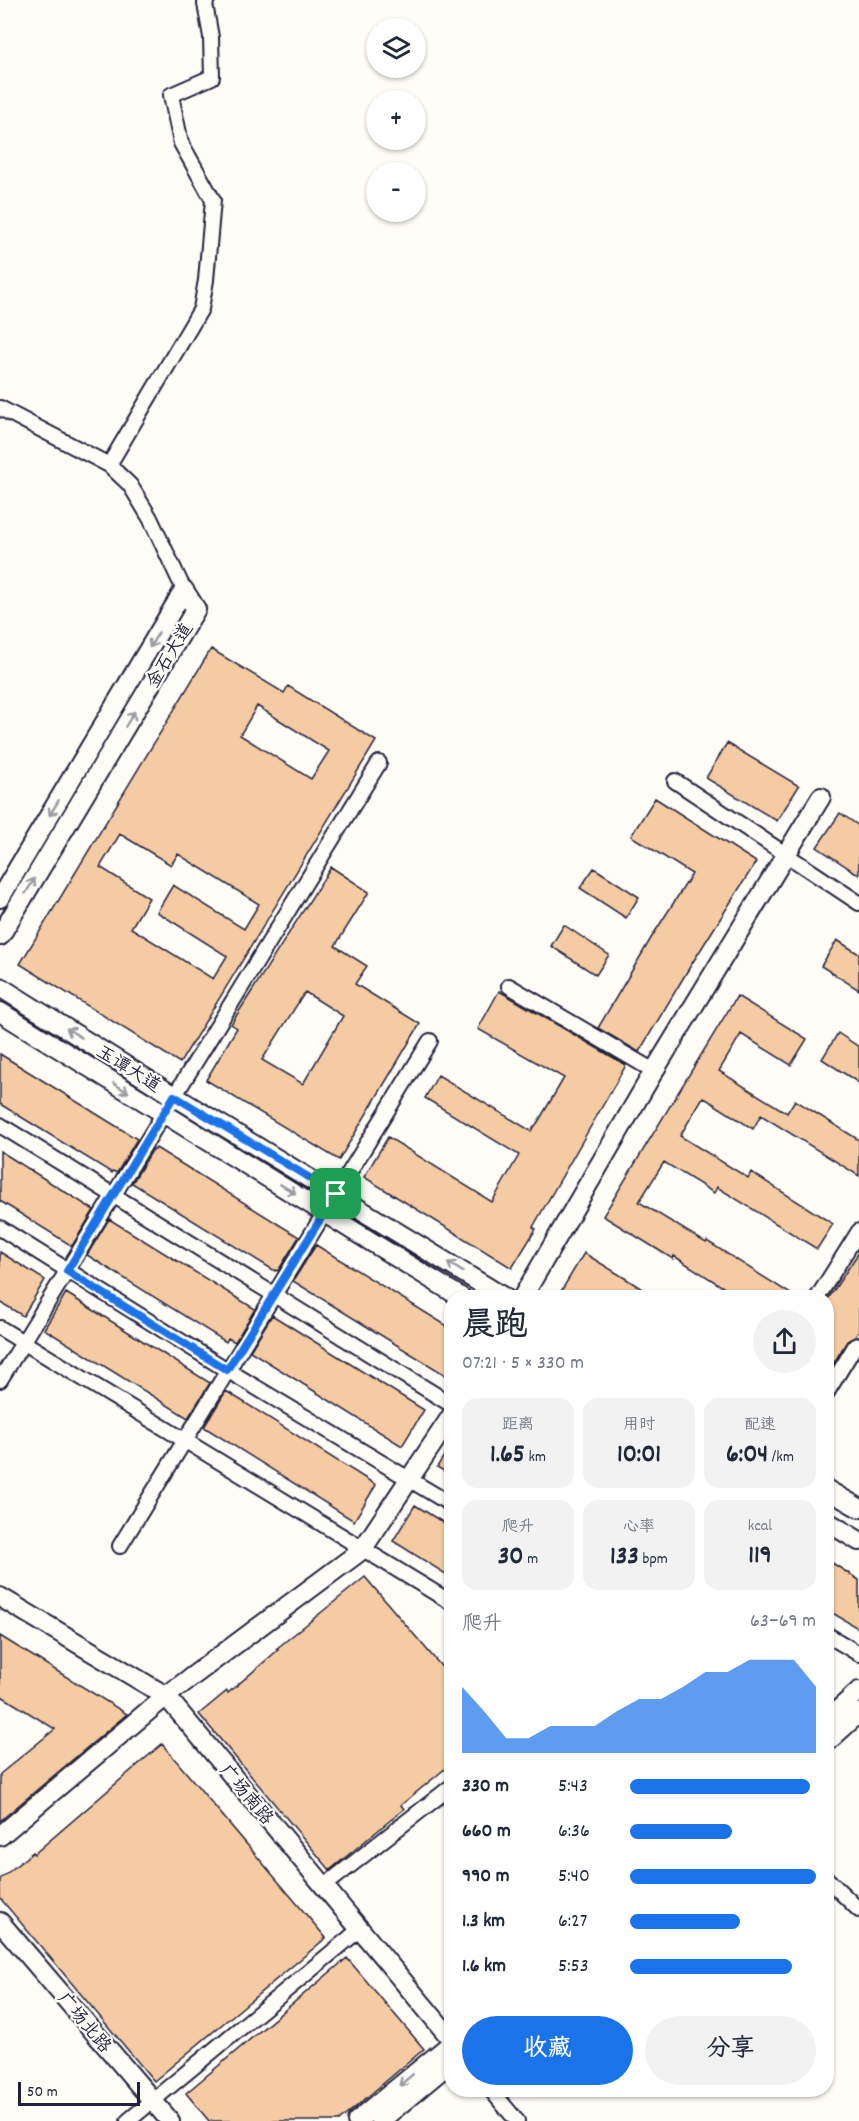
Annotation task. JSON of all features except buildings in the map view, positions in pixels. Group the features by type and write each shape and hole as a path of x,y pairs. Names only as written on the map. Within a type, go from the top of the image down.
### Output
{"main road":[{"name":"金石大道","path":"0,898 184,590 196,609 0,936"},
{"path":"527,1290 654,1071 821,797"},
{"name":"玉谭大道","path":"0,987 492,1290"},
{"name":"玉谭大道","path":"0,1012 449,1290"},
{"path":"0,1836 166,1696 362,1550 444,1427"},
{"path":"834,1494 859,1508"},
{"path":"834,1526 859,1541"},
{"name":"广场南路","path":"0,1597 166,1696 444,2032"},
{"path":"834,1714 859,1691"},
{"path":"834,1736 859,1713"},
{"name":"广场北路","path":"0,1922 170,2121"},
{"path":"357,2121 444,2049"},
{"path":"380,2121 444,2068"}],"street":[{"path":"109,465 201,309 213,200 181,143 171,95 212,77 211,37 205,4 207,0"},
{"path":"0,408 109,465 130,485 168,553 184,590"},
{"path":"0,1380 379,762"},
{"path":"675,781 859,903"},
{"path":"509,986 654,1071"},
{"path":"120,1546 430,1041"},
{"path":"0,1125 444,1400"},
{"path":"0,1228 227,1370 444,1500"},
{"path":"823,1290 859,1231"},
{"path":"0,1328 444,1598"},
{"path":"834,1381 855,1346 859,1345"},
{"path":"834,1639 859,1654"},
{"path":"323,1887 444,1792"},
{"path":"834,1886 859,1910"},
{"path":"128,2121 359,1930"},
{"path":"497,2097 517,2121"}],"route":[{"path":"174,1096 336,1194 227,1370 67,1271 174,1096"}]}
